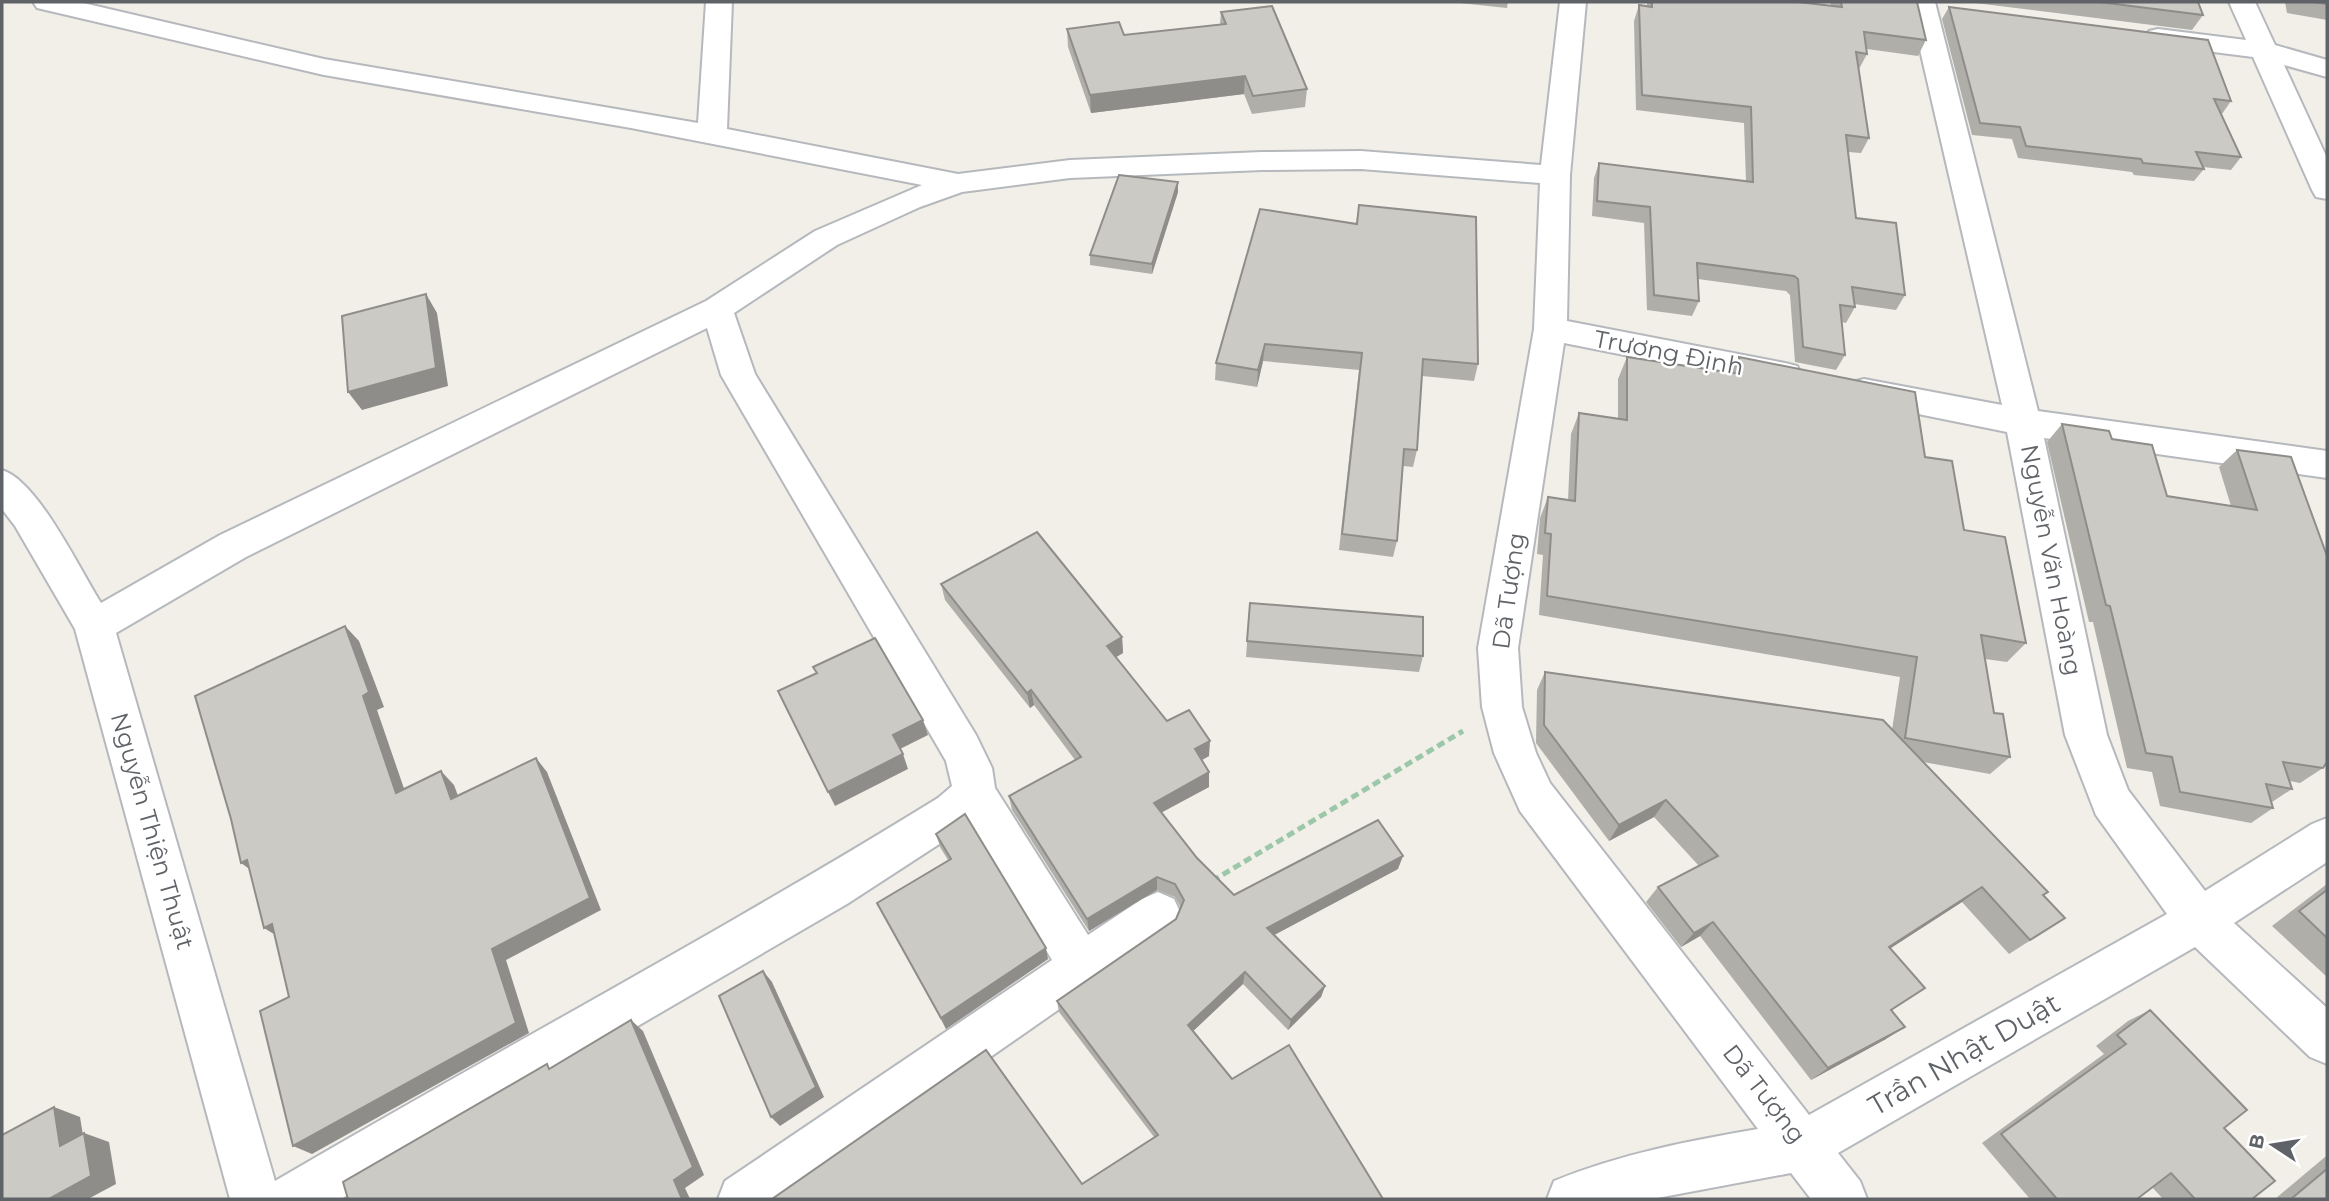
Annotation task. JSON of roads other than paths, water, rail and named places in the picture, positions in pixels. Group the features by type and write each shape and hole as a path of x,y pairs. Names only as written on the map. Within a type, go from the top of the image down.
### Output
{"street":[{"path":"46,2 324,67 631,119 958,183"},
{"path":"712,136 719,2"},
{"name":"Dã Tượng","path":"1573,2 1555,175 1550,329 1498,648 1502,707 1515,753 1535,797 1842,1199"},
{"path":"2242,2 2327,190"},
{"name":"Nguyễn Văn Hoàng","path":"1924,5 2023,422 2086,735 2110,801 2199,920 2327,1040"},
{"path":"2128,33 2264,50 2327,69"},
{"path":"94,625 233,546 717,309 826,238 909,200 958,183 1070,169 1262,161 1361,160 1555,175"},
{"path":"717,309 738,375 961,748 971,768 974,793 1082,967"},
{"name":"Trương Định","path":"1550,329 2023,422 2327,464"},
{"name":"Nguyễn Thiện Thuật","path":"2,484 28,516 94,625 255,1199"},
{"path":"293,1199 468,1095 831,889 953,812 974,793"},
{"name":"Trần Nhật Duật","path":"1572,1199 1662,1171 1803,1146 2199,920 2327,838"},
{"path":"743,1199 1158,914"}]}
